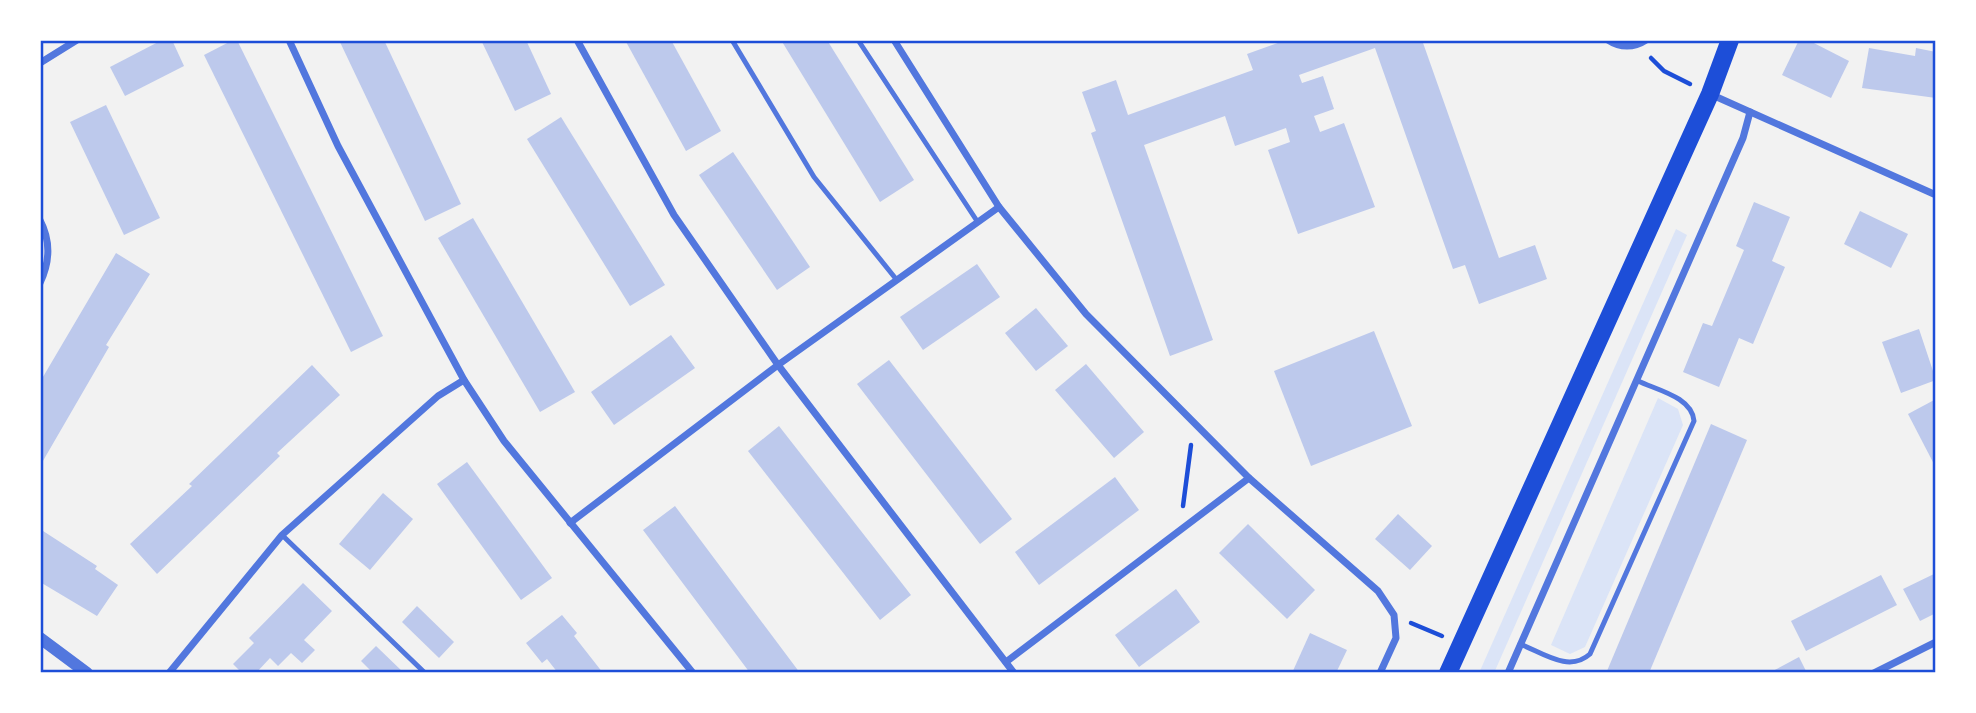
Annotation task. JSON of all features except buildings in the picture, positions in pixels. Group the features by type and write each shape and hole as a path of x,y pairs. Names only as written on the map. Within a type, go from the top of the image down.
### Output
{"main road":[{"path":"1448,673 1710,94 1730,40"}],"street":[{"path":"40,63 77,40"},
{"path":"289,40 338,146 464,380 504,441 693,673"},
{"path":"577,40 674,215 778,365 1014,673"},
{"path":"894,40 999,206 1086,314 1249,478 1378,591 1394,615 1396,638 1380,673"},
{"path":"1608,40 1616,45 1637,46 1646,40"},
{"path":"1710,94 1936,195"},
{"path":"1507,673 1638,381 1743,138 1750,112"},
{"path":"570,523 778,365 999,206"},
{"path":"40,220 47,233 48,265 40,283"},
{"path":"169,673 282,535 438,396 464,380"},
{"path":"1006,662 1249,478"},
{"path":"40,638 87,673"},
{"path":"1874,673 1936,642"}],"lane":[{"path":"732,40 814,177 896,279"},
{"path":"858,40 977,221"},
{"path":"1520,644 1570,664 1581,662 1590,654 1693,421 1693,411 1687,404 1638,381"},
{"path":"282,535 425,673"}],"path":[{"path":"1664,71 1678,78"},
{"path":"1180,530 1194,423"},
{"path":"1394,615 1461,644"}],"shaded area":[{"path":"1676,229 1687,235 1494,673 1479,673"},
{"path":"1658,398 1678,409 1683,425 1585,647 1570,654 1551,645"}]}
